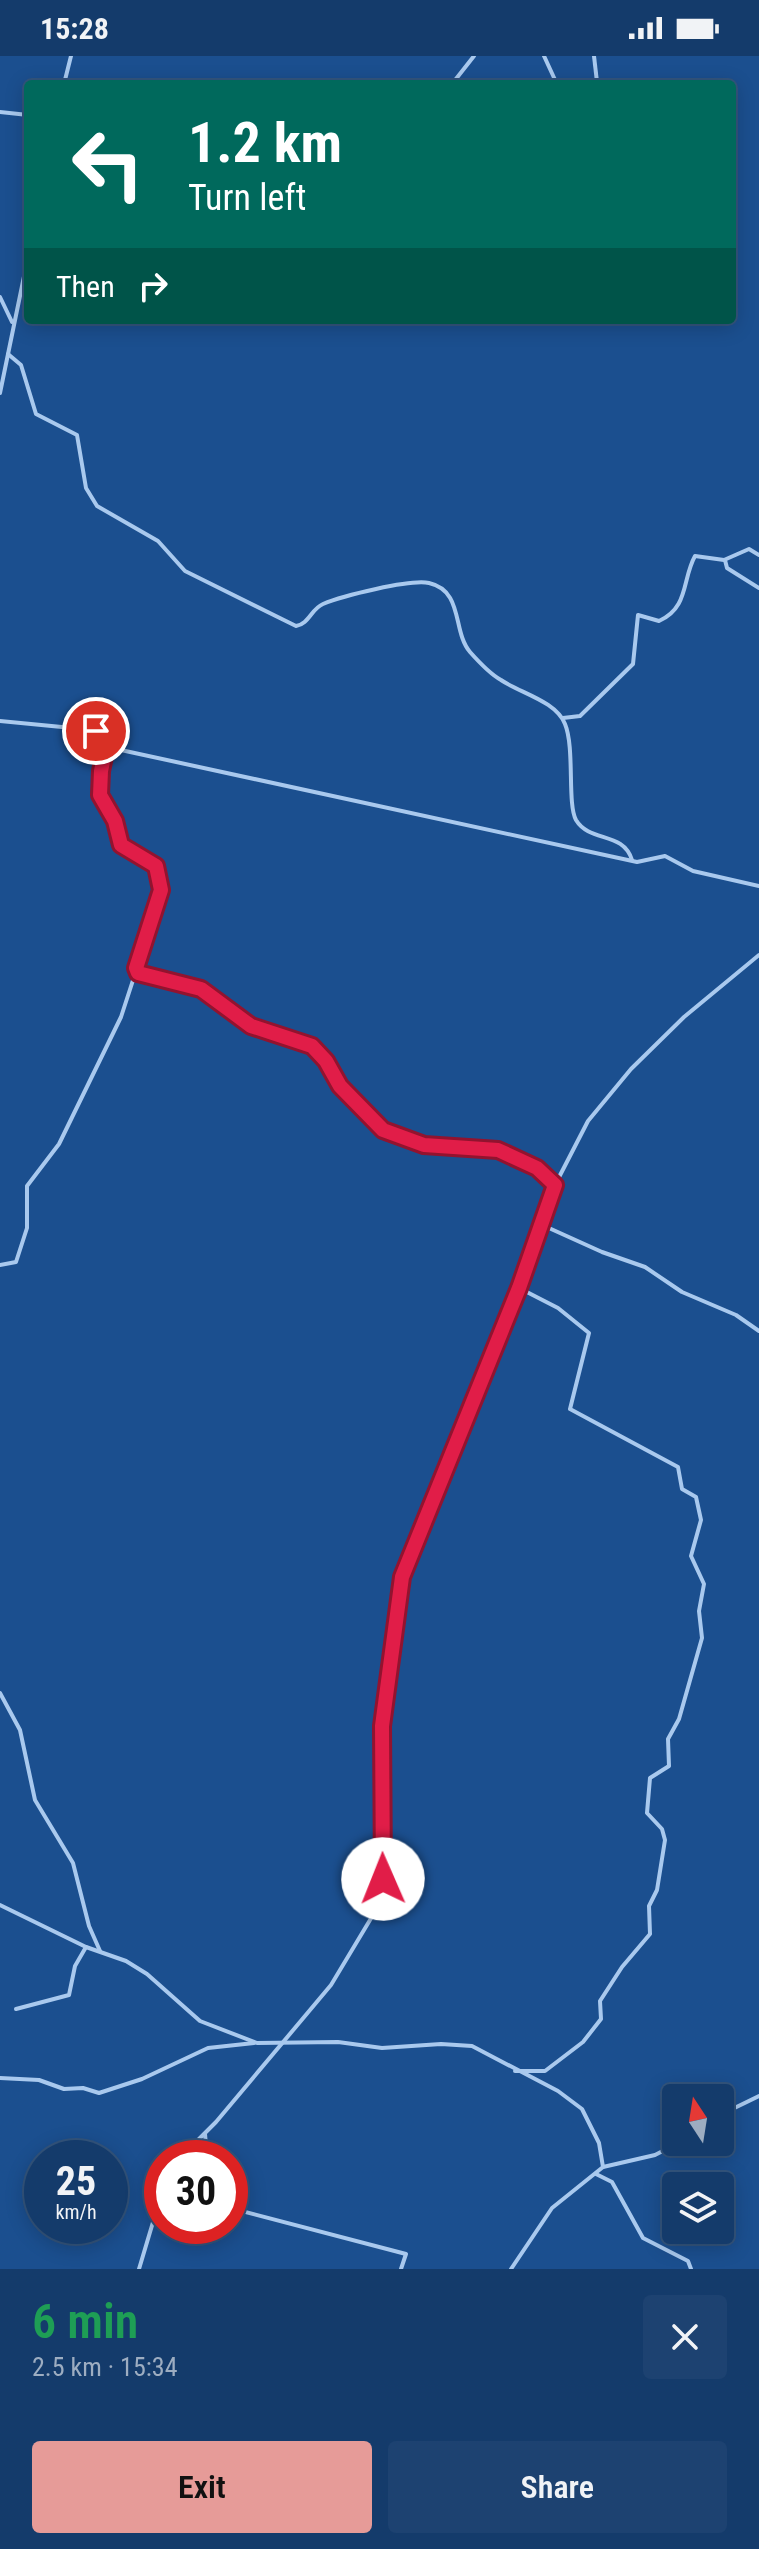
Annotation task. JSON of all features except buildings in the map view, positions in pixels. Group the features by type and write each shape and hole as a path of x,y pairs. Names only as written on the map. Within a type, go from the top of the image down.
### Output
{"street":[{"path":"65,80 71,56"},
{"path":"454,80 464,64 474,56"},
{"path":"544,56 555,80"},
{"path":"594,56 596,80"},
{"path":"0,112 24,115"},
{"path":"0,393 24,275"},
{"path":"0,297 13,324"},
{"path":"8,354 21,365 36,414 77,435 86,488 97,506 158,541 184,571 296,626 304,625 324,604 362,591 430,584 443,590 457,607 469,650 496,677 550,707 561,717 570,748 574,817 583,828 623,844 632,860"},
{"path":"561,717 580,716 633,664 638,615 659,621 673,610 687,589 688,572 695,556 725,560 747,549 759,555"},
{"path":"725,560 727,568 759,588"},
{"path":"0,721 103,731 107,735 99,790 115,821 117,838 124,848 156,866 161,883 121,1017 59,1144 28,1183 27,1228 16,1262 9,1266 0,1265"},
{"path":"107,747 632,860 646,862 665,856 693,871 759,886"},
{"path":"199,2140 331,1985 369,1925 380,1899 384,1859 382,1726 402,1577 519,1288 555,1185 588,1121 631,1069 710,994 759,955"},
{"path":"136,971 201,989 251,1026 312,1046 326,1061 340,1086 383,1130 424,1145 498,1150 537,1168 555,1185"},
{"path":"540,1223 645,1267 682,1292 726,1310 759,1331"},
{"path":"515,2071 545,2071 583,2042 601,2017 600,2001 622,1967 650,1934 649,1906 657,1890 665,1840 662,1829 647,1813 650,1778 669,1766 668,1739 700,1653 702,1629 699,1611 704,1584 691,1559 692,1544 701,1528 698,1502 696,1497 682,1489 678,1467 570,1409 590,1340 589,1333 558,1308 519,1288"},
{"path":"0,1693 20,1730 35,1800 73,1863 89,1926 100,1951"},
{"path":"0,1905 147,1974 200,2021 257,2043"},
{"path":"16,2009 69,1995 75,1966 86,1947"},
{"path":"0,2078 39,2080 64,2089 83,2088 99,2093 142,2079 208,2048 257,2043 338,2042 391,2048 461,2044 472,2046 558,2091 583,2111 599,2143 603,2167"},
{"path":"734,2108 759,2096"},
{"path":"205,2134 206,2140"},
{"path":"511,2269 552,2208 603,2167 646,2158 662,2150"},
{"path":"595,2174 612,2182 643,2238 688,2261 691,2269"},
{"path":"248,2212 282,2219 366,2246 395,2249 406,2254 401,2269"},
{"path":"139,2269 146,2244"}],"route":[{"path":"96,731 103,731 108,738 99,790 115,821 117,838 124,848 156,866 161,879 161,890 136,968 138,973 201,989 251,1026 312,1046 321,1053 345,1092 383,1130 424,1145 447,1144 498,1150 537,1168 555,1185 532,1242 519,1288 440,1490 402,1577 397,1601 392,1670 382,1726 380,1789 383,1879"}]}
